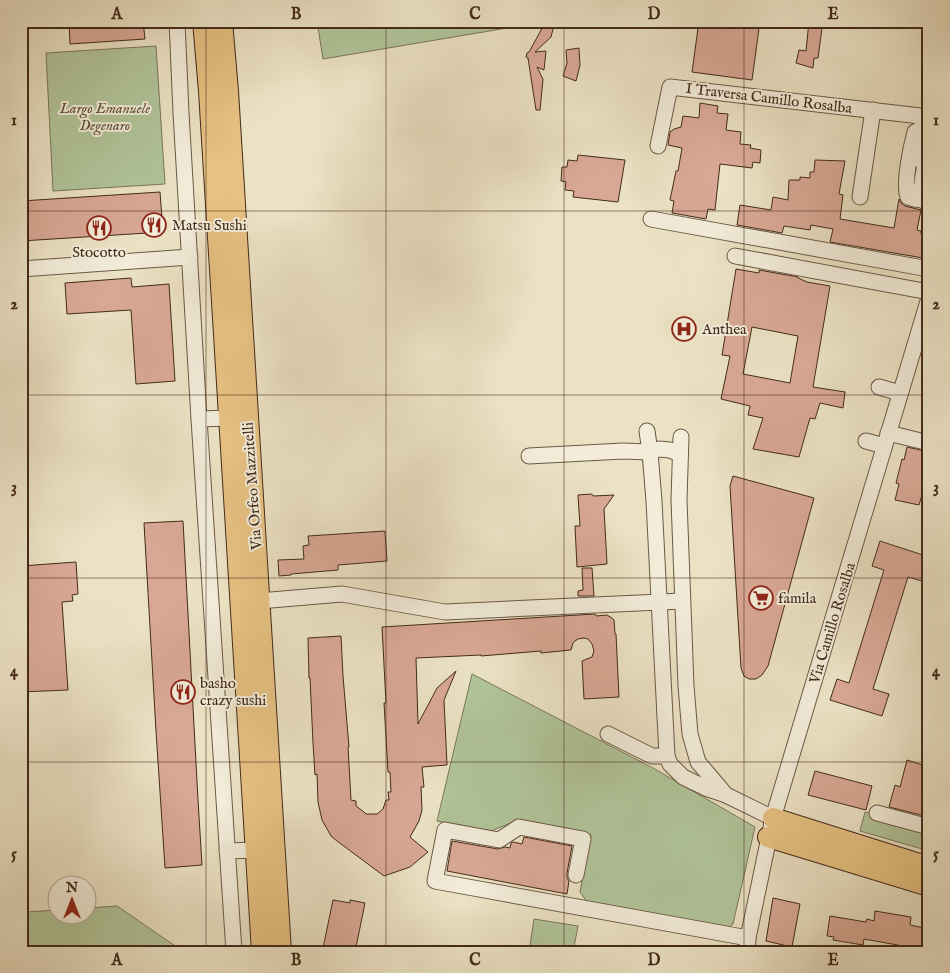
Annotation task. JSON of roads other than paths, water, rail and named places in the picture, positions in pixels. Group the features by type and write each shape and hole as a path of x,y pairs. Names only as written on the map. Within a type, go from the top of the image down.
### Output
{"main road":[{"name":"Via Orfeo Mazzitelli","path":"203,21 218,91"},
{"name":"Via Orfeo Mazzitelli","path":"222,21 218,91 229,418 252,631 281,952"},
{"name":"Via Orfeo Mazzitelli","path":"220,130 259,601 252,631"},
{"name":"Via Orfeo Mazzitelli","path":"254,667 256,850 262,952"},
{"path":"771,827 929,867"},
{"path":"771,827 929,886"}],"street":[{"path":"177,21 199,419 234,952"},
{"name":"I Traversa Camillo Rosalba","path":"658,146 670,87 929,117"},
{"path":"860,197 873,110"},
{"path":"929,128 922,128 915,132 906,187 908,197 925,201 922,182 929,145"},
{"path":"651,219 929,269"},
{"path":"735,256 929,292"},
{"path":"21,269 190,257"},
{"name":"Via Camillo Rosalba","path":"747,945 771,827 886,431 900,393 929,298"},
{"path":"879,387 900,393"},
{"path":"199,419 229,418"},
{"path":"647,431 654,501 667,756 670,764 683,777 708,790 726,795"},
{"path":"866,441 886,431 929,443"},
{"path":"681,437 679,500 682,601 690,734 698,762 726,795 771,827"},
{"path":"529,456 623,451 650,452 659,449 670,450 680,454"},
{"path":"654,501 671,498 679,500"},
{"path":"259,601 342,594 445,612 682,601"},
{"path":"664,687 686,686"},
{"path":"608,734 652,756 667,756"},
{"path":"877,813 929,827"},
{"path":"576,875 583,839 519,827 499,840 446,830 435,880 747,945"},
{"path":"227,851 256,850"}],"place":[{"name":"Matsu Sushi","path":"154,225"},
{"name":"Stocotto","path":"99,228"},
{"name":"Anthea","path":"684,329"},
{"name":"famila","path":"761,598"},
{"name":"basho crazy sushi","path":"183,692"}],"park label":[{"name":"Largo Emanuele Degenaro","path":"105,116"}]}
